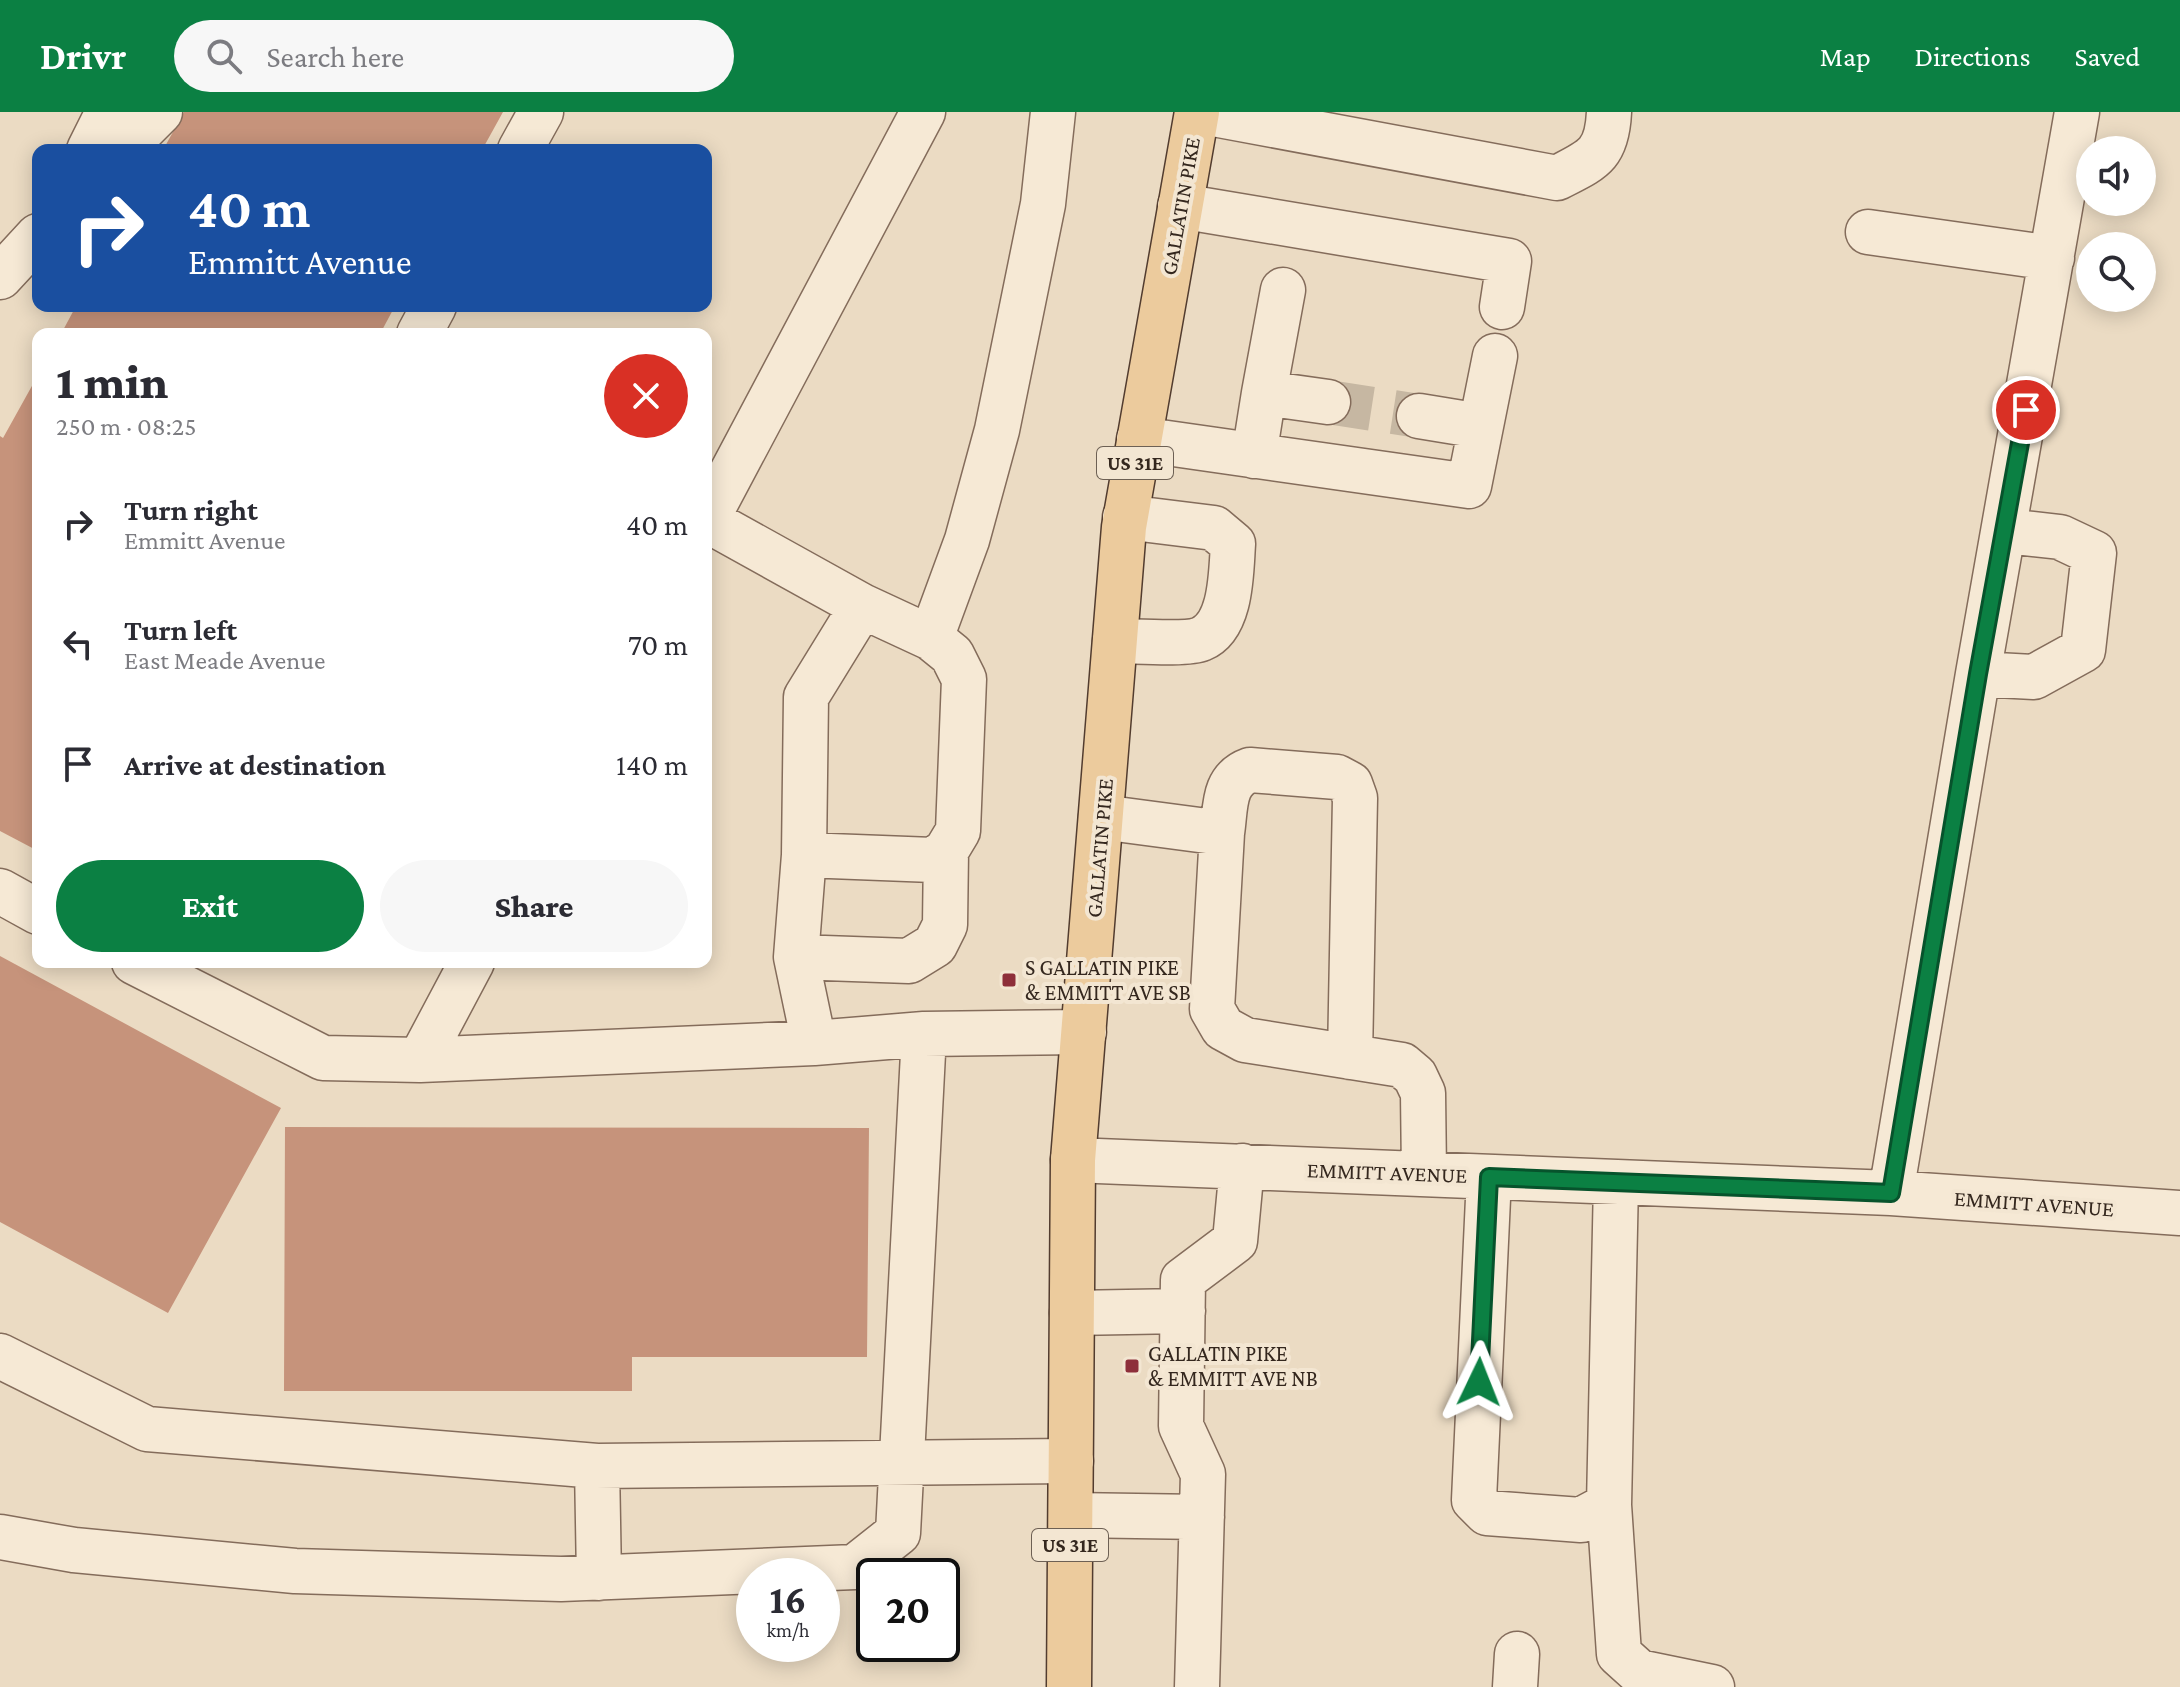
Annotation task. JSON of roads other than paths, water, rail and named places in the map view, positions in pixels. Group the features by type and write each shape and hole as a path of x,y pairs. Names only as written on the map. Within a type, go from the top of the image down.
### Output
{"main road":[{"name":"GALLATIN PIKE","path":"1069,1687 1073,1160 1125,517 1180,206 1200,112"}],"street":[{"path":"92,144 108,112"},
{"path":"128,144 160,112"},
{"path":"523,144 541,112"},
{"path":"712,509 923,112"},
{"path":"931,638 967,540 997,430 1043,204 1053,112"},
{"path":"1200,112 1557,178 1595,159 1608,129 1609,112"},
{"path":"1891,1193 2077,112"},
{"path":"1180,206 1509,261 1502,307"},
{"path":"1868,232 2052,258"},
{"path":"0,277 32,242"},
{"path":"1254,456 1283,290"},
{"path":"1139,439 1469,486 1495,356"},
{"path":"1264,393 1328,402"},
{"path":"1419,416 1480,426"},
{"path":"1115,641 1199,640 1213,631 1228,602 1233,544 1214,528 1125,517"},
{"path":"712,523 862,606 931,638 952,655 964,679 958,831 946,851 933,860 804,855"},
{"path":"1978,674 2034,677 2083,650 2094,553 2060,537 2005,531"},
{"path":"814,1043 796,957 804,855 806,697 862,606"},
{"path":"1350,1057 1355,798 1350,784 1337,777 1250,770 1238,775 1228,790 1222,833 1212,1009 1223,1028 1245,1040 1350,1057 1402,1065 1415,1076 1423,1093 1424,1174"},
{"path":"1101,817 1222,833"},
{"path":"796,957 909,961 935,945 945,925 946,851"},
{"path":"0,891 32,909"},
{"path":"146,968 323,1058 420,1060 814,1043 924,1034 1084,1032"},
{"path":"420,1060 469,968"},
{"path":"0,1537 74,1550 295,1571 561,1579 855,1567 898,1533 924,1034"},
{"name":"EMMITT AVENUE","path":"1073,1160 1891,1193 2180,1213"},
{"path":"1197,1687 1203,1474 1181,1426 1183,1280 1235,1241 1242,1166"},
{"path":"1489,1177 1474,1500 1487,1513 1581,1520 1609,1505"},
{"path":"1616,1182 1609,1505 1619,1654 1639,1672 1712,1687"},
{"path":"1072,1313 1183,1311"},
{"path":"0,1356 147,1429 597,1466 1071,1461"},
{"path":"597,1466 599,1578"},
{"path":"1071,1515 1202,1517"}],"tunnel":[{"path":"1328,402 1419,416"}],"place":[{"name":"S GALLATIN PIKE & EMMITT AVE SB","path":"1009,980"},
{"name":"GALLATIN PIKE & EMMITT AVE NB","path":"1132,1366"}]}
